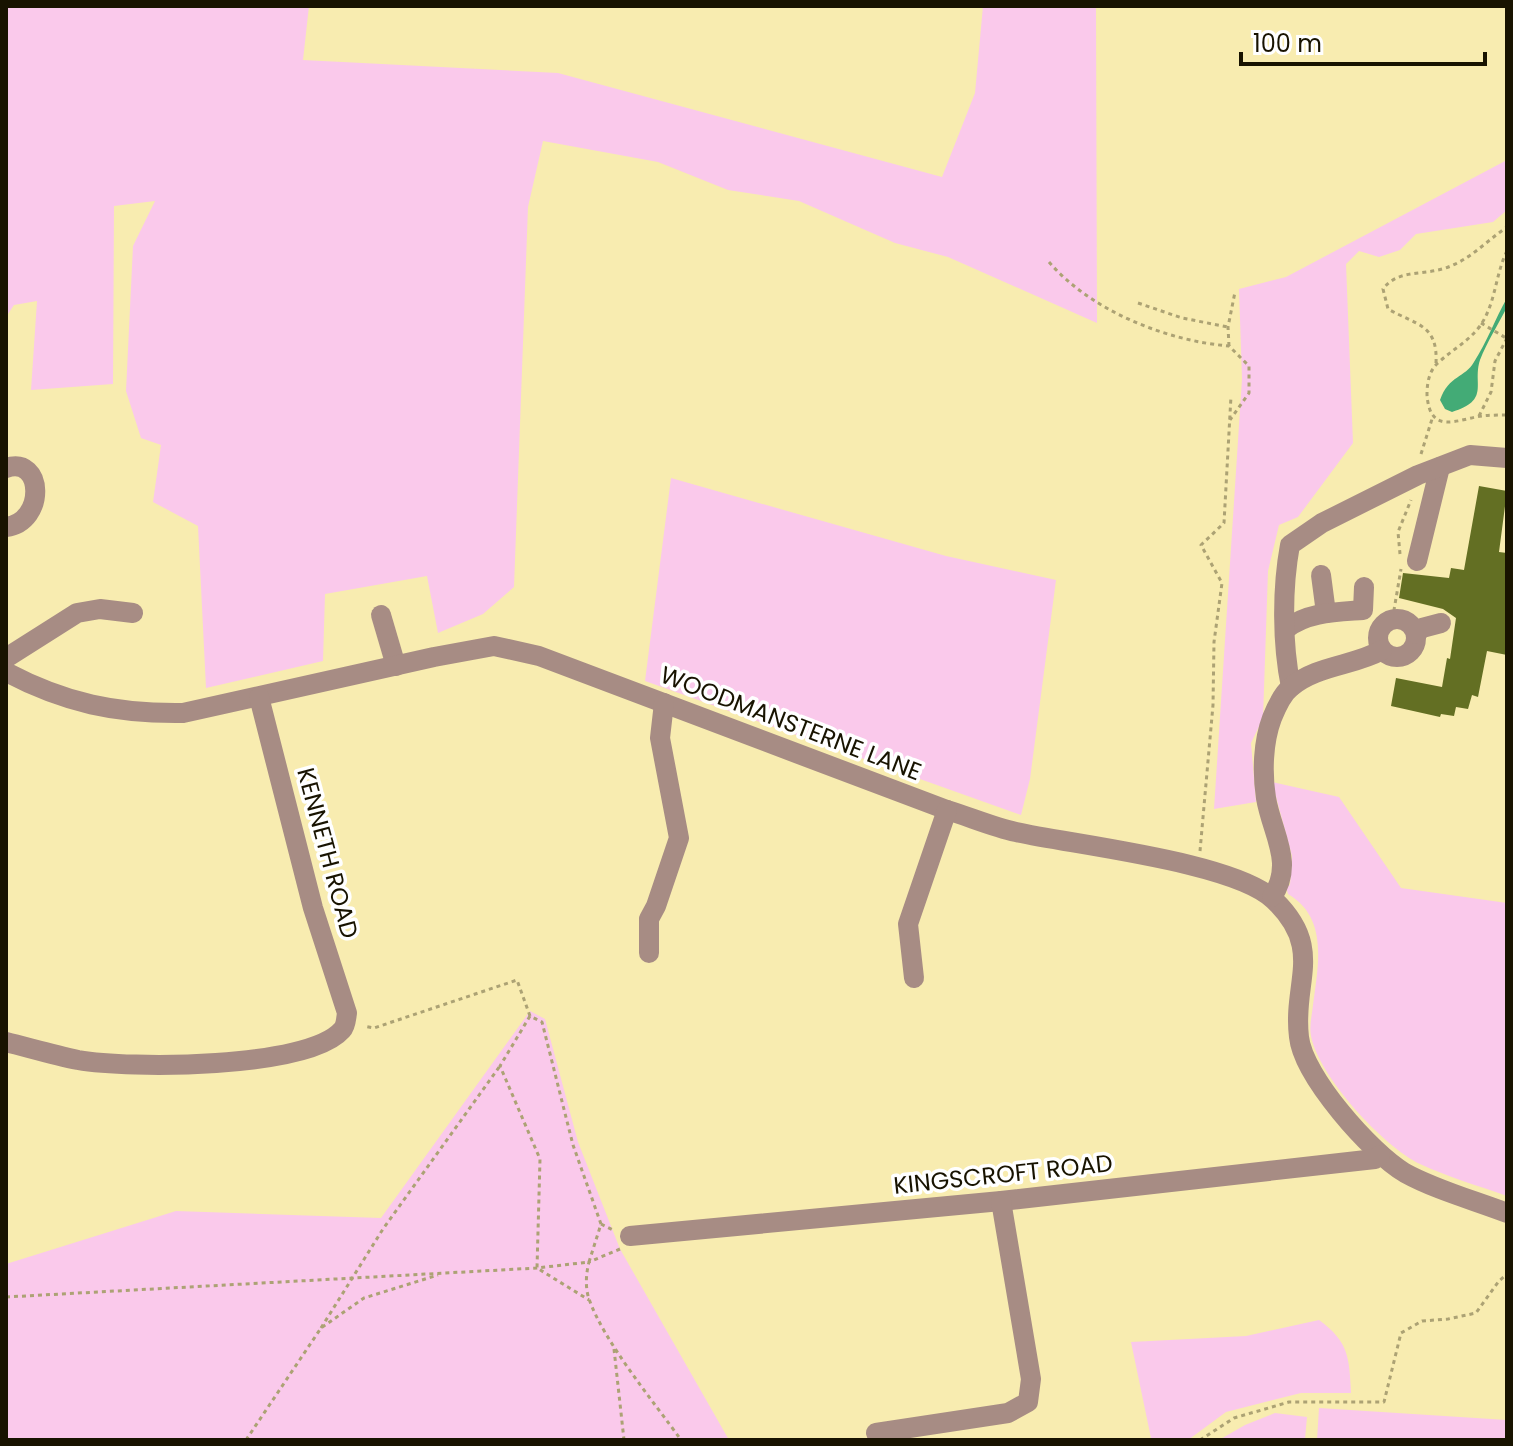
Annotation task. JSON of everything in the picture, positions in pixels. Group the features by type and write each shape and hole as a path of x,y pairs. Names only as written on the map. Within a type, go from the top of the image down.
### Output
{"street":[{"path":"1291,687 1286,663 1285,575 1290,545 1322,523 1418,475 1470,455 1507,458"},
{"path":"6,468 21,467 30,473 36,491 25,520 20,525 6,527"},
{"path":"1417,561 1440,467"},
{"path":"1321,575 1326,613"},
{"path":"1286,629 1297,621 1326,613 1363,610 1364,587"},
{"path":"6,658 77,613 100,609 133,613"},
{"path":"381,615 396,666"},
{"path":"1416,634 1410,623 1398,618 1386,622 1378,632 1378,645 1393,657 1405,655 1414,647 1416,634 1422,628 1441,623"},
{"name":"WOODMANSTERNE LANE","path":"6,672 61,698 92,707 153,714 183,713 494,646 539,656 1013,832 1197,867 1272,897"},
{"path":"1382,650 1364,660 1343,662 1291,687 1277,707 1266,734 1266,796 1283,857 1281,883 1272,897 1293,924 1305,956 1298,1033 1302,1054 1321,1086 1380,1155 1403,1172 1426,1183 1507,1213"},
{"name":"KENNETH ROAD","path":"259,697 313,908 347,1013 346,1022"},
{"path":"649,953 649,919 679,838 660,738 664,703"},
{"path":"914,978 908,924 947,810"},
{"path":"6,1042 80,1060 170,1066 256,1059 319,1047 342,1030 346,1022"},
{"name":"KINGSCROFT ROAD","path":"630,1236 1001,1201 1375,1159 1380,1155"},
{"path":"876,1433 1008,1413 1028,1402 1031,1379 1001,1201"}],"path":[{"path":"1436,365 1434,336 1428,329 1388,309 1383,289 1389,281 1398,277 1442,269 1460,262 1507,227"},
{"path":"1507,251 1495,295 1481,323 1462,346 1436,365 1430,373 1427,389 1428,406 1433,416 1442,421 1457,423 1479,416 1507,415"},
{"path":"1049,262 1063,278 1110,310 1156,329 1208,344 1229,346 1249,366 1249,393 1230,420"},
{"path":"1229,346 1228,327 1235,292"},
{"path":"1138,303 1182,318 1228,327"},
{"path":"1479,416 1491,392 1495,361 1507,338 1481,323"},
{"path":"1197,867 1203,840 1213,705 1214,642 1222,583 1201,545 1224,523 1231,396"},
{"path":"1418,475 1421,452 1433,416"},
{"path":"346,1022 374,1028 517,980 530,1016 542,1022 573,1145 601,1224 589,1262 586,1284 589,1300 614,1345 681,1440"},
{"path":"246,1440 383,1229 500,1066 530,1016"},
{"path":"500,1066 540,1159 537,1268"},
{"path":"6,1297 537,1268 589,1262 620,1249 630,1236"},
{"path":"537,1268 589,1300"},
{"path":"321,1328 364,1298 443,1273"},
{"path":"1200,1440 1234,1418 1289,1402 1384,1402 1401,1333 1422,1321 1476,1313 1507,1274"},
{"path":"614,1345 624,1440"}],"shaded area":[{"path":"6,6 309,6 303,60 558,73 942,177 975,93 983,6 1096,6 1097,323 948,257 895,243 799,201 728,190 658,162 543,141 528,207 514,587 483,614 438,633 427,576 325,594 323,661 206,688 198,526 153,502 161,445 141,438 126,391 133,246 155,201 114,206 113,384 31,390 37,301 14,305 6,317"},
{"path":"1507,160 1507,210 1493,222 1416,234 1400,250 1379,257 1359,251 1346,264 1353,443 1298,517 1279,525 1268,571 1263,718 1251,743 1256,802 1214,809 1242,379 1239,289 1286,277"},
{"path":"1507,298 1507,307 1480,360 1476,397 1452,412 1445,409 1440,400 1444,392 1474,362"},
{"path":"671,478 946,556 1056,580 1030,779 1021,815 645,681"},
{"path":"1272,782 1339,797 1401,888 1507,903 1507,1196 1441,1173 1405,1155 1355,1109 1326,1071 1316,1053 1310,1032 1318,944 1310,916 1288,894 1286,887 1290,885 1292,856"},
{"path":"530,1011 545,1019 578,1142 620,1249 729,1440 6,1440 6,1264 176,1211 381,1218"},
{"path":"1319,1320 1346,1351 1351,1393 1301,1393 1226,1412 1188,1440 1145,1440 1151,1438 1131,1342 1246,1336"},
{"path":"1319,1408 1507,1420 1507,1440 1317,1440"},
{"path":"1275,1413 1307,1417 1305,1439 1311,1440 1219,1440 1245,1425"}],"building":[{"path":"1479,486 1507,491 1499,552 1507,553 1507,655 1487,651 1478,697 1472,695 1468,709 1456,707 1454,716 1441,714 1440,717 1391,706 1396,678 1442,687 1456,618 1443,609 1399,598 1403,573 1449,578 1451,568 1464,570"}]}
